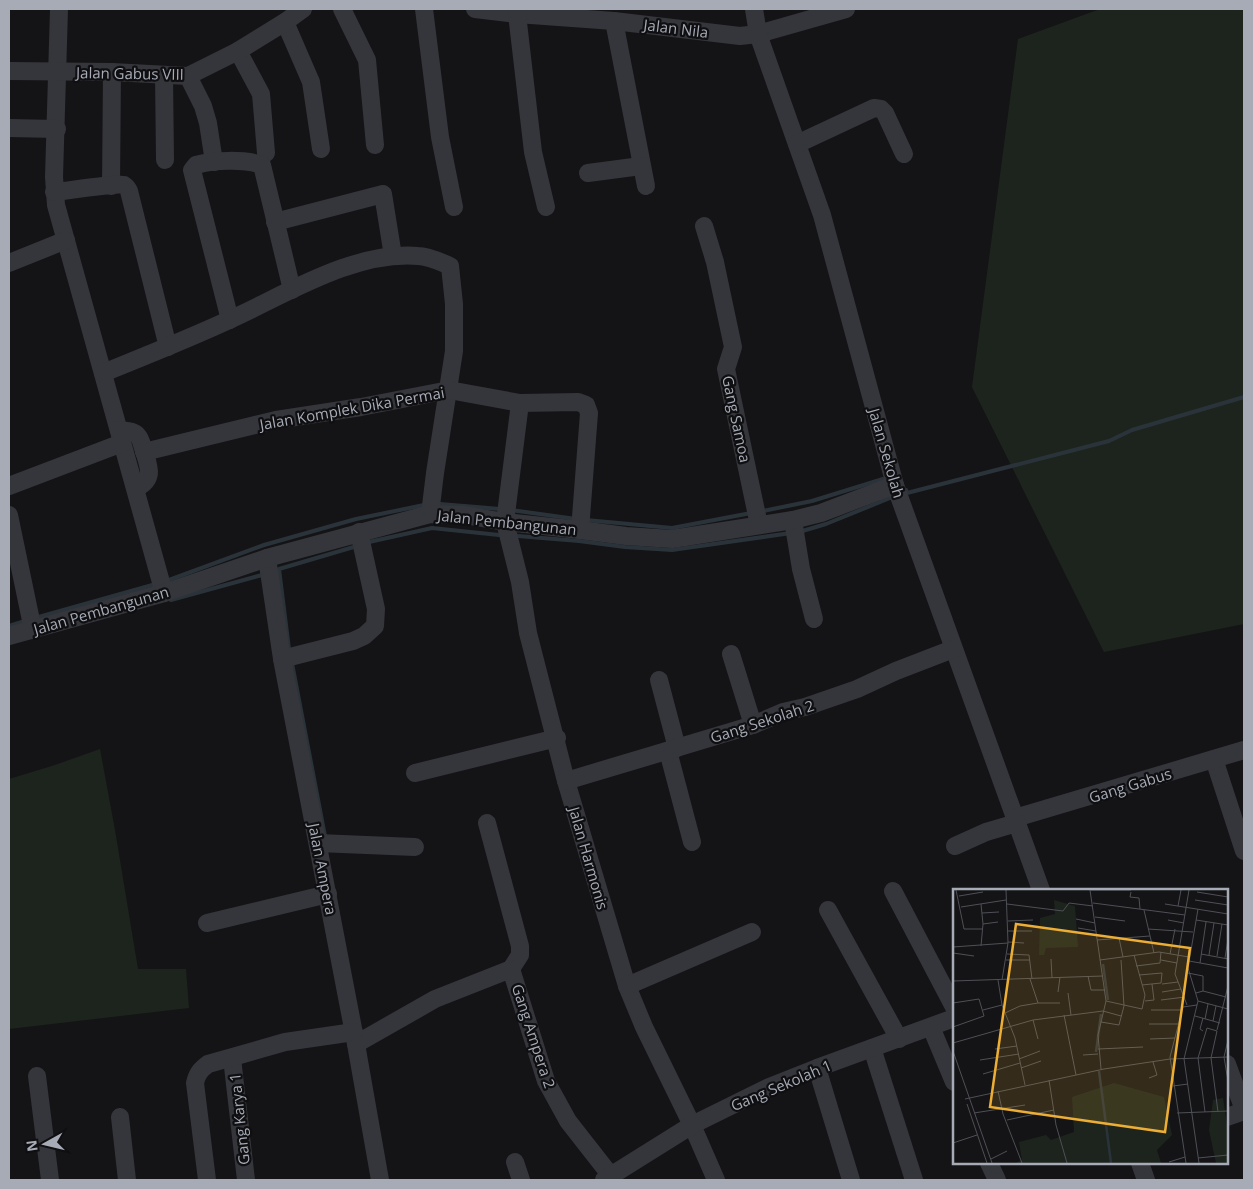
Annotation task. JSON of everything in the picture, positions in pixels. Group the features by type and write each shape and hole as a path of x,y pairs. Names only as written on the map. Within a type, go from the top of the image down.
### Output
{"street":[{"path":"59,9 54,192 56,205 164,593"},
{"name":"Jalan Gabus VIII","path":"9,71 112,72 188,76 238,51 303,9"},
{"path":"342,9 367,60 375,145"},
{"path":"424,9 440,137 454,207"},
{"name":"Jalan Nila","path":"475,9 614,21 740,36 758,34 846,9"},
{"name":"Jalan Sekolah","path":"754,9 758,34 822,215 895,485 1040,889"},
{"path":"517,14 533,152 546,207"},
{"path":"614,21 646,186"},
{"path":"285,22 312,82 321,149"},
{"path":"238,51 261,94 266,153"},
{"path":"110,186 112,72"},
{"path":"164,74 164,160"},
{"path":"188,76 203,106 208,123 214,162"},
{"path":"797,144 874,108 878,108 885,113 904,154"},
{"path":"9,128 57,129"},
{"path":"230,320 192,170 196,164 253,162 262,165 292,290"},
{"path":"588,173 641,166"},
{"path":"54,192 124,185 129,191 168,347"},
{"path":"275,222 383,194 394,256"},
{"name":"Gang Samoa","path":"704,226 733,347 726,369 758,525"},
{"path":"9,263 66,240"},
{"path":"103,373 168,347 292,290 360,262 394,256 420,256 450,266 454,304 454,351 434,473 430,514"},
{"name":"Jalan Komplek Dika Permai","path":"144,452 276,420 362,407 449,390 520,403 578,402 586,405 588,413 580,530"},
{"path":"505,522 520,403"},
{"path":"9,486 134,432 139,436 150,469 148,479 143,485 136,488"},
{"name":"Jalan Pembangunan","path":"9,636 164,593 267,558 430,514 464,515 505,522 626,536 672,539 792,520 821,513 895,485"},
{"path":"9,514 11,537 33,630"},
{"path":"792,520 801,569 814,619"},
{"name":"Jalan Harmonis","path":"505,522 520,582 528,633 557,738 566,781 627,986 644,1027 692,1125 716,1180"},
{"path":"282,659 353,641 364,636 375,626 376,609 359,532"},
{"name":"Jalan Ampera","path":"267,558 282,659 328,894 380,1180"},
{"name":"Gang Sekolah 2","path":"566,781 754,725 783,712 805,707 857,689 896,671 953,649"},
{"path":"731,654 754,725"},
{"path":"660,680 692,842"},
{"path":"415,773 557,738"},
{"name":"Gang Gabus","path":"955,846 1016,820 1244,750"},
{"path":"1214,759 1244,851"},
{"name":"Gang Ampera 2","path":"355,1038 435,999 512,968 520,955 520,946 487,823"},
{"path":"318,843 415,847"},
{"path":"893,891 953,1005"},
{"path":"207,923 328,894"},
{"path":"828,910 899,1039"},
{"path":"627,986 752,932"},
{"name":"Gang Ampera 2","path":"512,968 546,1081 568,1121 608,1178"},
{"name":"Gang Sekolah 1","path":"608,1178 692,1125 768,1087 953,1018"},
{"path":"931,1028 953,1080"},
{"path":"206,1180 195,1084 197,1073 202,1068 208,1064 285,1042 355,1038"},
{"path":"872,1048 914,1180"},
{"name":"Gang Karya 1","path":"232,1058 246,1180"},
{"path":"1228,1067 1244,1111 1228,1117"},
{"path":"817,1068 851,1180"},
{"path":"37,1076 50,1180"},
{"path":"120,1117 127,1180"},
{"path":"515,1162 521,1180"},
{"path":"989,1164 997,1180"},
{"path":"1140,1164 1146,1180"}],"shaded area":[{"path":"1100,9 1244,9 1244,624 1104,652 972,387 1018,39"},
{"path":"100,749 138,969 186,969 189,1008 9,1029 9,779"}],"waterway":[{"path":"906,490 907,493 1109,441 1132,430 1244,397"},
{"path":"763,511 812,501 883,479"},
{"path":"799,532 826,524 890,498"},
{"path":"440,504 500,509"},
{"path":"169,580 264,545 356,519 424,505"},
{"path":"511,510 576,519"},
{"path":"586,520 672,528 751,513"},
{"path":"369,542 432,528 499,535"},
{"path":"518,536 672,550 791,533"},
{"path":"289,649 279,569 357,546"},
{"path":"171,600 262,575 263,578"},
{"path":"35,618 156,584"},
{"path":"9,626 25,621"},
{"path":"292,663 325,836"}]}
